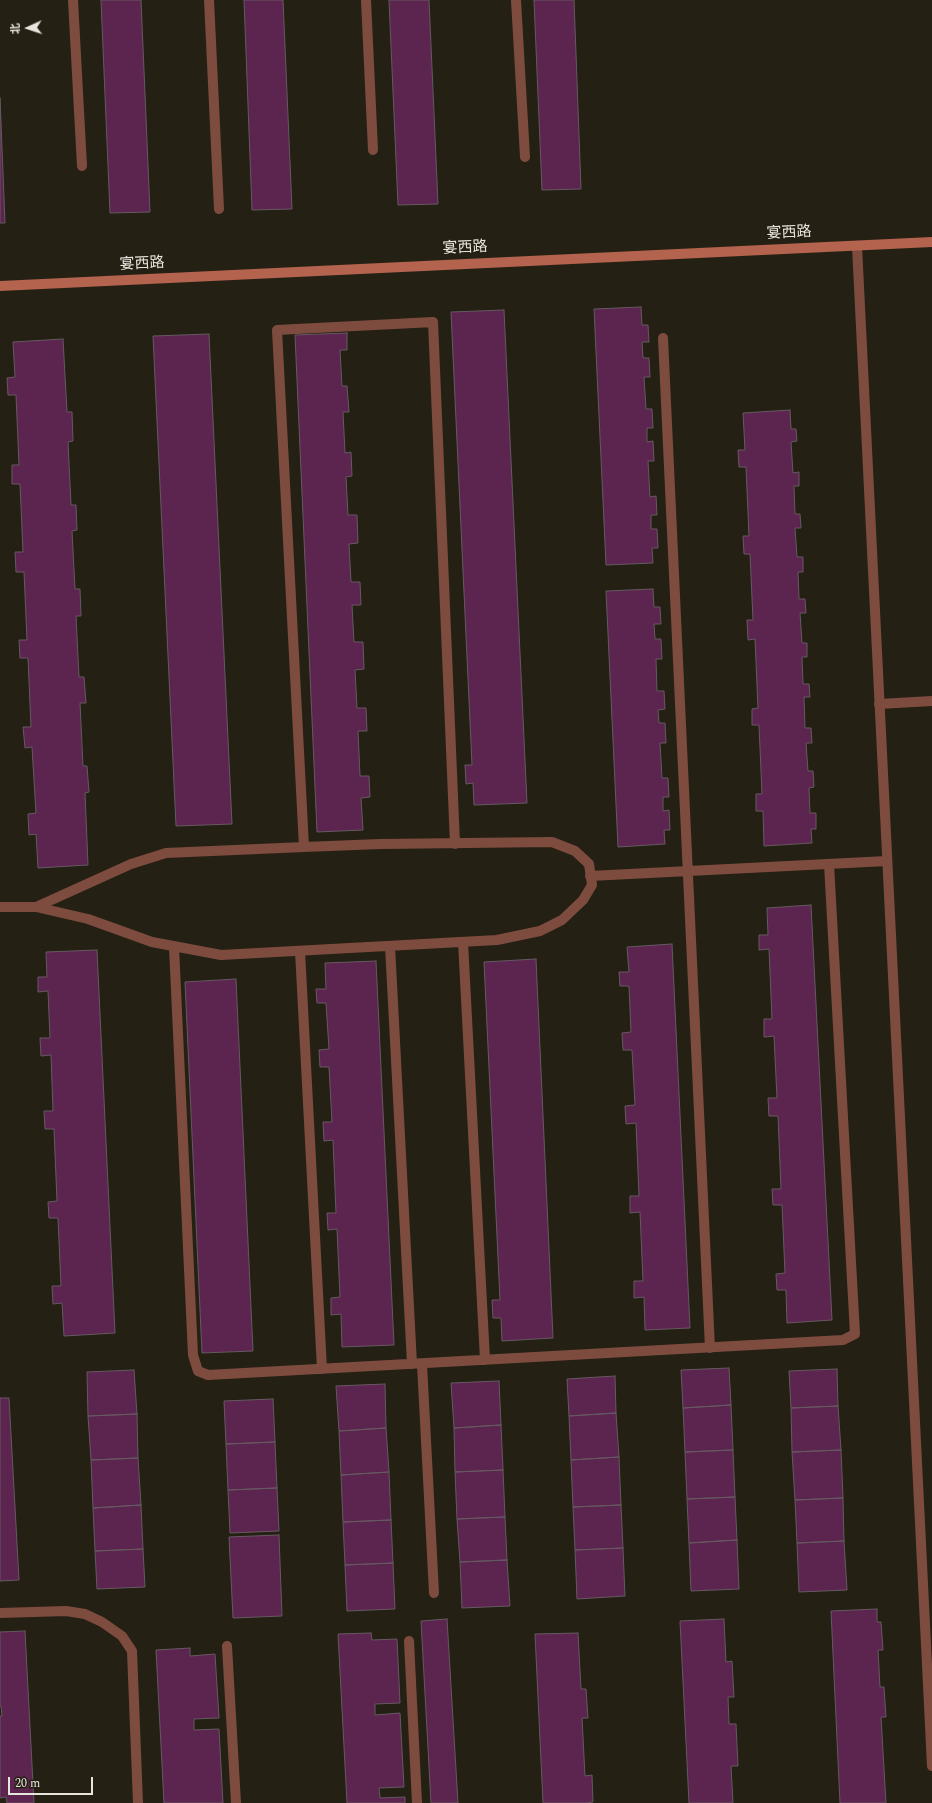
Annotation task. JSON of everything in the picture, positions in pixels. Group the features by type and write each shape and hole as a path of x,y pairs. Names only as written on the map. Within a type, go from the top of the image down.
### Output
{"street":[{"path":"73,0 82,166"},
{"path":"209,0 219,209"},
{"path":"366,0 373,150"},
{"path":"516,0 525,158"},
{"name":"宴西路","path":"0,286 932,242"},
{"path":"857,246 932,1766"},
{"path":"304,847 277,330 433,322 455,844"},
{"path":"663,338 710,1348"},
{"path":"879,704 932,701"},
{"path":"0,908 36,907 88,919 152,942 221,955 496,940 540,930 562,920 583,900 592,886 588,864 575,851 552,842 304,847 166,853 131,864 36,907"},
{"path":"590,876 887,861"},
{"path":"174,947 194,1355 198,1371 208,1375 843,1340 855,1334 829,864"},
{"path":"463,942 484,1360"},
{"path":"390,946 417,1364 434,1593"},
{"path":"300,951 322,1369"},
{"path":"0,1613 66,1611 85,1614 102,1622 122,1636 132,1651 138,1803"},
{"path":"409,1641 417,1803"},
{"path":"227,1646 236,1803"}],"building":[{"path":"101,0 141,0 150,212 110,213"},
{"path":"244,0 283,0 292,209 252,210"},
{"path":"389,0 429,0 438,204 398,205"},
{"path":"534,0 574,0 581,189 542,190"},
{"path":"0,98 5,223 0,223"},
{"path":"641,307 642,325 648,325 649,342 642,342 643,358 649,358 650,377 644,377 646,409 652,409 653,428 647,428 647,442 653,441 654,461 648,461 650,497 656,496 657,515 651,515 651,529 657,529 658,548 652,548 653,563 606,565 594,309"},
{"path":"504,310 527,803 474,805 473,783 466,784 465,765 472,765 451,312"},
{"path":"347,333 347,350 340,350 342,386 347,386 349,412 343,412 345,453 351,452 352,476 346,477 348,515 357,515 358,543 349,544 351,582 360,582 361,605 352,605 354,642 363,642 364,669 355,670 357,708 366,708 367,731 358,731 360,776 369,776 370,797 361,798 363,830 317,832 295,335"},
{"path":"209,334 232,824 176,826 153,336"},
{"path":"63,339 67,412 72,412 73,441 68,442 71,505 76,505 77,530 72,531 75,589 80,589 81,616 76,616 79,677 84,677 86,703 80,703 83,766 87,766 89,792 85,793 88,865 38,868 36,834 29,835 28,814 36,813 32,747 25,748 23,727 31,727 28,658 20,658 19,640 27,640 24,572 16,572 15,552 23,552 20,484 12,484 12,465 19,465 16,395 8,395 7,378 15,377 13,342"},
{"path":"790,410 791,429 796,429 797,441 791,442 793,473 799,472 799,486 794,486 795,514 800,514 801,528 795,528 797,557 803,557 803,572 798,572 799,599 805,599 806,613 800,613 802,643 807,643 807,657 802,657 803,684 809,684 810,697 804,697 805,728 811,728 812,743 806,743 808,771 813,771 814,787 809,788 810,813 816,813 816,829 811,829 812,843 764,846 763,811 756,811 756,794 762,794 759,725 752,725 752,709 758,708 755,639 748,640 747,620 753,620 750,554 744,554 743,536 749,536 746,467 739,467 738,450 745,450 743,413"},
{"path":"653,589 654,607 660,607 661,624 654,624 655,639 661,639 662,659 656,659 657,691 664,691 665,709 658,710 659,723 665,723 666,743 660,743 662,778 668,778 669,797 663,797 663,811 669,810 670,830 664,830 665,844 618,847 606,591"},
{"path":"811,905 832,1320 787,1323 786,1290 777,1290 776,1274 785,1273 782,1205 773,1205 772,1189 781,1189 778,1116 769,1116 768,1098 777,1098 774,1036 764,1037 764,1019 772,1019 769,949 759,950 759,935 768,935 767,908"},
{"path":"672,944 690,1328 645,1330 644,1297 634,1298 634,1281 643,1281 640,1212 630,1213 630,1196 639,1196 636,1123 626,1124 625,1106 635,1105 632,1050 623,1050 622,1033 631,1032 629,986 620,986 619,972 629,972 627,947"},
{"path":"97,950 115,1333 64,1336 62,1303 53,1304 52,1286 61,1286 58,1218 49,1218 48,1202 57,1201 54,1129 45,1129 44,1111 53,1111 51,1055 41,1056 40,1038 50,1038 48,991 38,992 38,977 47,977 46,952"},
{"path":"536,959 553,1338 502,1341 501,1318 493,1318 492,1300 500,1300 484,962"},
{"path":"376,961 394,1345 342,1347 341,1314 331,1315 331,1298 340,1297 337,1229 328,1230 327,1213 336,1213 333,1140 324,1141 323,1122 332,1122 329,1067 320,1067 319,1050 329,1049 326,1003 317,1003 316,989 326,989 325,963"},
{"path":"236,979 253,1351 202,1353 185,982"},
{"path":"729,1368 731,1405 683,1408 681,1370"},
{"path":"837,1369 838,1406 791,1408 789,1371"},
{"path":"134,1370 137,1414 88,1416 87,1372"},
{"path":"615,1376 616,1413 569,1416 567,1379"},
{"path":"499,1381 501,1425 454,1428 451,1383"},
{"path":"385,1384 386,1428 339,1431 336,1386"},
{"path":"0,1398 9,1398 19,1580 0,1581"},
{"path":"273,1399 275,1442 226,1444 224,1401"},
{"path":"731,1405 733,1450 685,1452 683,1408"},
{"path":"838,1406 841,1450 792,1452 791,1408"},
{"path":"616,1413 619,1457 571,1460 569,1416"},
{"path":"137,1414 138,1458 91,1460 88,1416"},
{"path":"501,1425 503,1470 455,1472 454,1428"},
{"path":"386,1428 389,1472 341,1475 339,1431"},
{"path":"275,1442 277,1488 228,1490 226,1444"},
{"path":"733,1450 735,1497 687,1499 685,1452"},
{"path":"841,1450 843,1498 795,1500 792,1452"},
{"path":"619,1457 621,1505 573,1507 571,1460"},
{"path":"138,1458 141,1505 93,1508 91,1460"},
{"path":"503,1470 505,1517 457,1519 455,1472"},
{"path":"389,1472 391,1520 343,1522 341,1475"},
{"path":"277,1488 279,1531 230,1533 228,1490"},
{"path":"735,1497 737,1540 689,1543 687,1499"},
{"path":"843,1498 844,1541 797,1543 795,1500"},
{"path":"141,1505 143,1549 95,1551 93,1508"},
{"path":"621,1505 623,1548 575,1550 573,1507"},
{"path":"505,1517 507,1560 460,1562 457,1519"},
{"path":"391,1520 393,1563 345,1565 343,1522"},
{"path":"279,1535 282,1616 233,1618 229,1537"},
{"path":"737,1540 739,1589 691,1591 689,1543"},
{"path":"844,1541 847,1590 799,1592 797,1543"},
{"path":"623,1548 625,1596 577,1599 575,1550"},
{"path":"143,1549 145,1587 97,1589 95,1551"},
{"path":"507,1560 510,1606 462,1608 460,1562"},
{"path":"393,1563 395,1609 347,1611 345,1565"},
{"path":"877,1609 877,1622 881,1622 883,1650 878,1650 880,1687 884,1687 886,1717 881,1717 886,1803 840,1803 831,1611"},
{"path":"447,1619 458,1803 431,1803 421,1621"},
{"path":"724,1619 726,1662 732,1661 734,1697 728,1697 729,1724 736,1724 738,1766 731,1766 733,1803 689,1803 680,1621"},
{"path":"25,1631 34,1803 7,1803 6,1797 0,1798 0,1716 2,1716 0,1706 0,1632"},
{"path":"371,1633 372,1640 397,1639 400,1703 375,1704 375,1715 400,1713 404,1787 379,1788 380,1798 405,1797 405,1803 347,1803 338,1634"},
{"path":"578,1633 581,1689 586,1689 588,1718 582,1718 585,1776 592,1775 593,1802 543,1803 535,1634"},
{"path":"190,1648 190,1656 215,1654 219,1718 194,1719 194,1730 219,1729 223,1803 164,1803 156,1650"}]}
